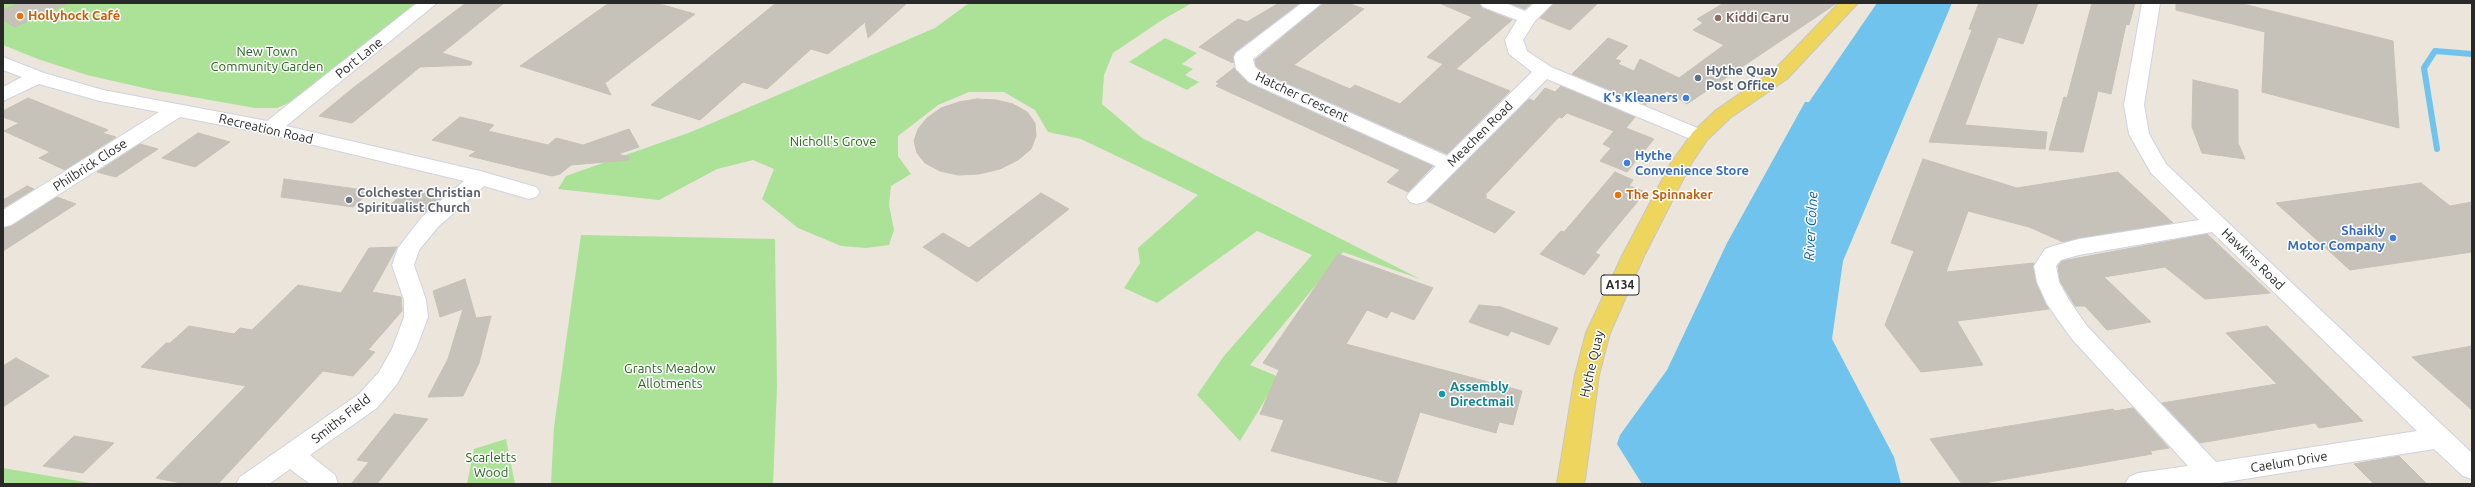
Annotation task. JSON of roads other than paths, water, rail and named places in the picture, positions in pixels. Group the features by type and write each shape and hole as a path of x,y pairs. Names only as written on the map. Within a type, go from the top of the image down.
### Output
{"main road":[{"name":"Hythe Quay","path":"1572,483 1587,375 1598,333 1681,162 1700,136 1723,114 1780,75 1849,3"}],"street":[{"name":"Port Lane","path":"271,128 428,3"},
{"name":"Hatcher Crescent","path":"1313,3 1243,57 1246,69 1256,78 1450,165"},
{"path":"1489,3 1528,18"},
{"path":"1544,3 1528,18 1514,40 1518,54 1544,71 1700,136"},
{"name":"Hawkins Road","path":"2150,3 2134,105 2139,134 2158,168 2472,469"},
{"name":"Recreation Road","path":"3,63 36,77 100,95 271,128 305,138 480,178 529,192"},
{"name":"Meachen Road","path":"1417,197 1544,71"},
{"path":"3,95 36,77"},
{"name":"Philbrick Close","path":"3,220 177,110"},
{"name":"Smiths Field","path":"249,484 292,456 368,401 388,378 404,349 416,317 415,300 403,265 409,248 430,222 480,178"},
{"path":"2212,474 2079,332 2059,304 2048,282 2045,266 2053,254 2079,247 2218,224"},
{"name":"Caelum Drive","path":"2138,484 2212,474 2439,438"},
{"path":"292,456 326,482"}],"water":[{"name":"River Colne","path":"1877,3 1952,3 1843,261 1832,339 1894,457 1901,484 1642,484 1617,444 1620,435 1667,370 1727,243 1805,102 1809,102"}],"waterway":[{"path":"2437,149 2424,68 2435,51 2472,54"}],"place":[{"name":"Hollyhock Café","path":"20,16"},
{"name":"Kiddi Caru","path":"1718,18"},
{"name":"Hythe Quay Post Office","path":"1698,78"},
{"name":"K's Kleaners","path":"1686,98"},
{"name":"Hythe Convenience Store","path":"1627,163"},
{"name":"The Spinnaker","path":"1618,195"},
{"name":"Colchester Christian Spiritualist Church","path":"349,200"},
{"name":"Shaikly Motor Company","path":"2393,238"},
{"name":"Assembly Directmail","path":"1442,394"}],"park label":[{"name":"New Town Community Garden","path":"267,60"},
{"name":"Nicholl's Grove","path":"833,142"},
{"name":"Grants Meadow Allotments","path":"670,376"},
{"name":"Scarletts Wood","path":"491,466"}]}
